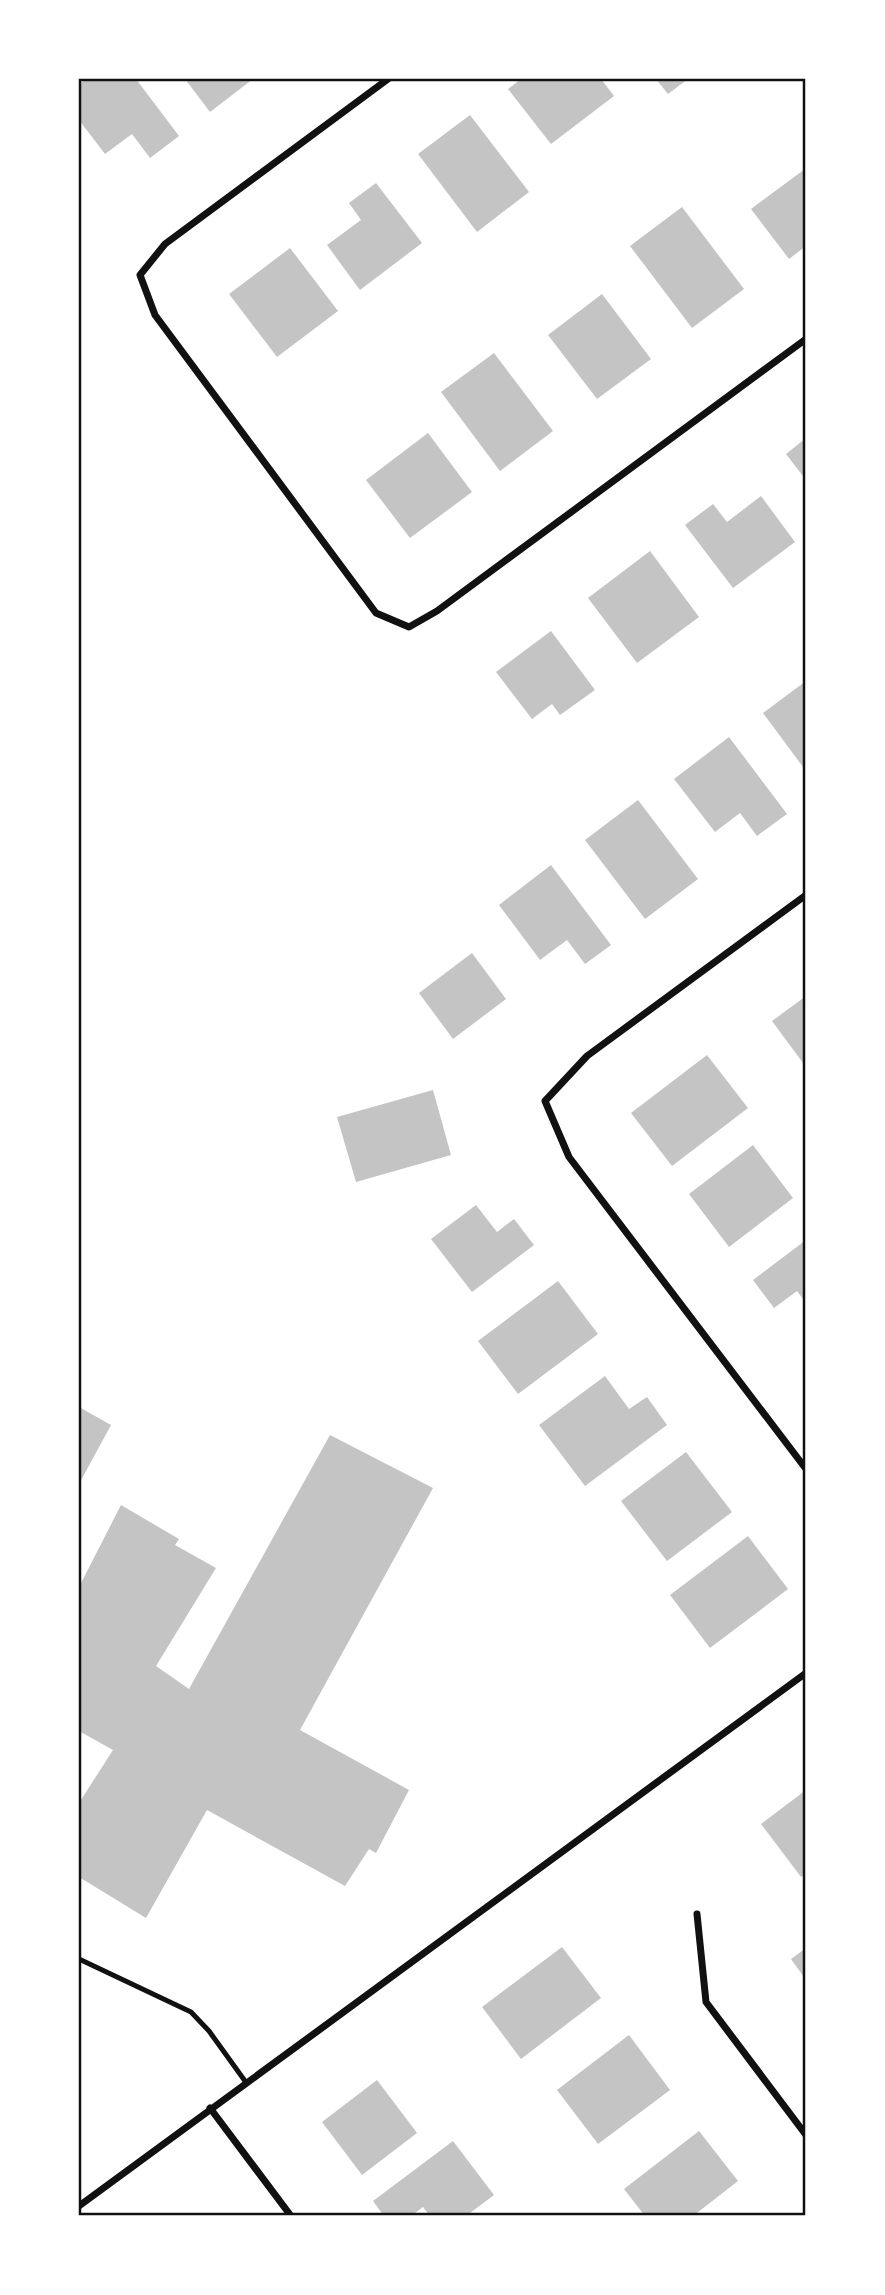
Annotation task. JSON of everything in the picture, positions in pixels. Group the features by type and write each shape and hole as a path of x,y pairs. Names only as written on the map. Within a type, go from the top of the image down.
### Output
{"street":[{"path":"388,79 165,244 140,275 155,315 376,613 409,627 437,611 806,339"},
{"path":"806,895 586,1056 545,1101 569,1157 806,1469"},
{"path":"79,2206 245,2081 806,1673"},
{"path":"696,1914 706,2002 806,2135"},
{"path":"211,2108 291,2216"}],"lane":[{"path":"79,1959 191,2012 209,2031 245,2081"}],"building":[{"path":"86,79 136,79 179,136 150,158 132,134 105,154 79,120 79,84"},
{"path":"185,79 253,79 210,112"},
{"path":"521,79 601,79 614,96 551,144 508,89"},
{"path":"656,79 688,79 668,94"},
{"path":"470,115 529,192 477,232 418,154"},
{"path":"805,169 806,246 789,259 751,209"},
{"path":"376,183 422,243 360,290 327,245 361,220 349,203"},
{"path":"682,207 744,289 692,328 630,246"},
{"path":"290,248 338,311 277,357 229,294"},
{"path":"602,294 651,359 597,399 548,335"},
{"path":"494,353 553,431 500,471 441,392"},
{"path":"428,433 472,492 410,538 366,480"},
{"path":"806,438 806,480 786,454"},
{"path":"761,496 795,542 733,588 685,525 713,504 727,522"},
{"path":"650,551 699,617 637,663 588,598"},
{"path":"551,631 595,690 560,715 552,704 532,719 496,672"},
{"path":"806,681 806,771 763,713"},
{"path":"729,737 787,814 757,836 740,813 715,832 674,779"},
{"path":"638,800 698,879 645,919 585,840"},
{"path":"551,865 611,945 585,964 567,940 540,960 499,905"},
{"path":"472,953 506,999 453,1039 419,993"},
{"path":"806,996 806,1067 772,1021"},
{"path":"707,1055 748,1108 672,1166 631,1113"},
{"path":"433,1090 451,1155 356,1182 337,1117"},
{"path":"753,1145 793,1198 729,1247 689,1194"},
{"path":"476,1205 497,1232 514,1219 534,1245 472,1292 431,1239"},
{"path":"806,1240 806,1303 797,1291 774,1308 753,1280"},
{"path":"558,1281 598,1334 518,1394 478,1341"},
{"path":"605,1376 629,1409 647,1397 667,1425 585,1486 539,1425"},
{"path":"79,1407 111,1425 79,1484"},
{"path":"330,1435 433,1488 300,1730 409,1790 376,1853 369,1849 345,1886 207,1810 146,1918 79,1877 79,1803 113,1750 79,1731 79,1587 121,1505 179,1539 175,1545 216,1568 156,1666 189,1689"},
{"path":"686,1452 732,1512 667,1561 621,1501"},
{"path":"748,1536 788,1589 710,1648 670,1595"},
{"path":"806,1790 806,1873 801,1877 761,1824"},
{"path":"562,1947 601,1998 521,2059 482,2007"},
{"path":"806,1948 806,1980 791,1959"},
{"path":"629,2035 670,2090 598,2144 557,2090"},
{"path":"377,2080 417,2133 362,2175 322,2122"},
{"path":"699,2131 738,2181 693,2216 645,2216 624,2189"},
{"path":"453,2141 494,2195 466,2216 430,2216 423,2207 411,2216 384,2216 373,2201"}]}
